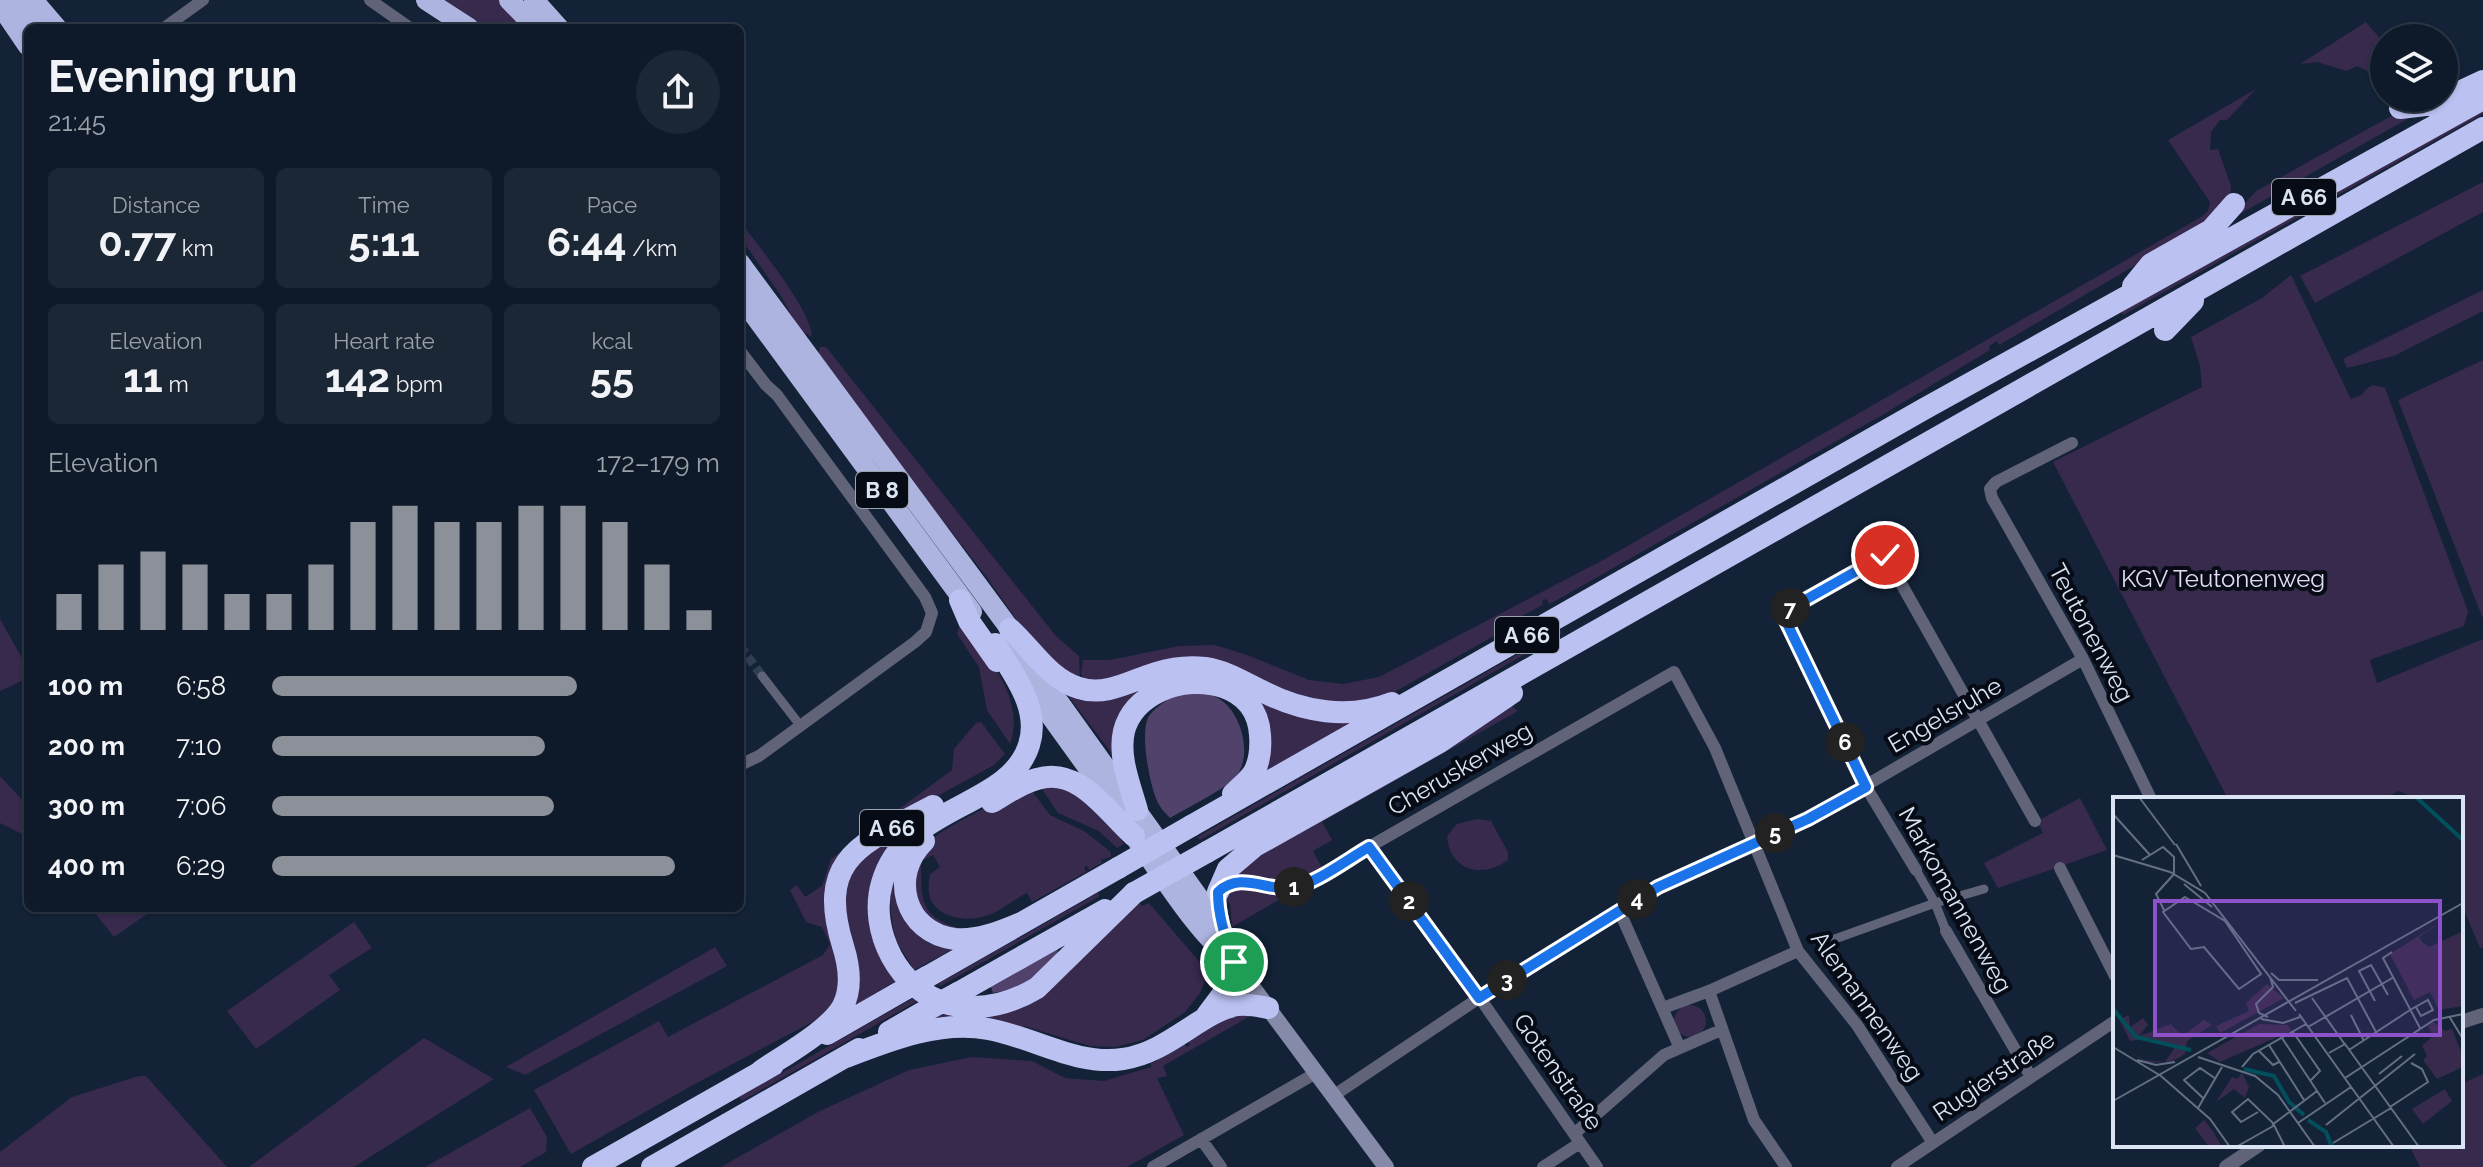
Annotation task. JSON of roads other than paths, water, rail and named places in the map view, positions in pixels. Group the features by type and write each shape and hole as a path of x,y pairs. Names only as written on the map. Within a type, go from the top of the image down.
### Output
{"highway":[{"path":"15,0 46,20"},
{"path":"15,0 17,14 24,26"},
{"path":"426,0 463,24"},
{"path":"509,0 532,24"},
{"path":"534,0 555,24"},
{"path":"0,5 24,40"},
{"path":"2458,93 2483,81"},
{"name":"A 66","path":"593,1167 2125,296 2483,99"},
{"name":"A 66","path":"652,1167 2483,128"},
{"path":"2125,296 2151,264 2211,230 2234,204"},
{"name":"B 8","path":"744,269 1003,637 1024,678 1134,836 1207,935 1220,951 1233,960"},
{"path":"2165,330 2211,283"},
{"name":"B 8","path":"744,302 960,600 1029,661 1222,930"},
{"path":"1935,439 1997,423"},
{"name":"A 66","path":"761,1071 828,1023 844,1004 849,975 835,918 834,895 837,879 854,853 881,834 983,779 1002,763 1014,745 1021,722 1012,688 969,621 960,600"},
{"path":"1218,892 1228,869 1255,846 1440,742 1597,631"},
{"path":"1003,637 1028,645 1055,676 1084,690 1109,689 1170,669 1201,668 1230,675 1295,706 1343,712 1383,706 1442,684"},
{"name":"A 66","path":"1003,637 1030,709 1032,727 1029,744 1018,767 1006,778 936,818 895,854 879,897 879,920 889,952 905,976 934,998 959,1006 996,1006 1018,999 1037,988 1134,893"},
{"path":"1137,810 1123,757 1124,731 1129,719 1138,706 1164,689 1192,682 1219,685 1243,698 1253,712 1260,728 1261,749 1254,772 1247,781 1227,801 1191,826"},
{"path":"1021,923 988,935 964,939 945,937 928,929 914,914 906,898 906,869 913,854 926,840 947,826 1027,783 1050,776 1080,785 1106,806 1134,836"},
{"path":"1194,1027 1225,991 1233,960"},
{"path":"846,1057 890,1040 966,1027 1009,1034 1081,1058 1116,1060 1155,1050 1236,1005 1268,1008"}],"main road":[{"path":"1218,892 1222,930"},
{"name":"B 8","path":"1222,930 1230,944 1233,960"},
{"path":"1233,960 1386,1167"}],"street":[{"path":"170,24 203,0"},
{"path":"370,0 404,24"},
{"path":"744,356 777,395 928,601 932,613 926,632 915,642 759,756 744,763"},
{"name":"Teutonenweg","path":"2072,443 1996,482 1990,489 1992,498 2083,659 2150,797"},
{"name":"Markomannenweg","path":"1978,720 1885,555 1782,613 1866,787 1935,903 1946,931 2031,1077"},
{"name":"Engelsruhe","path":"1333,1096 1479,998 1658,887 1808,819 2083,659"},
{"name":"Cheruskerweg","path":"1218,892 1224,886 1240,882 1285,889 1296,887 1674,672"},
{"name":"Alemannenweg","path":"1674,672 1715,748 1753,843 1802,950 1857,1025 1933,1143"},
{"path":"762,676 796,720"},
{"path":"1978,720 2035,821"},
{"name":"Gotenstraße","path":"1369,847 1597,1167"},
{"path":"2060,868 2113,972"},
{"path":"1832,940 1984,889"},
{"path":"1619,910 1679,1046"},
{"path":"1663,1008 1802,950"},
{"path":"1709,991 1754,1120 1786,1167"},
{"path":"2463,1021 2483,1015"},
{"name":"Rugierstraße","path":"1897,1167 2113,1022"},
{"path":"1543,1167 1577,1139 1664,1055 1721,1030"},
{"path":"1153,1167 1316,1073"},
{"path":"1201,1139 1221,1167"},
{"path":"2226,1167 2256,1147"}],"tunnel":[{"path":"744,651 762,676"}],"park label":[{"name":"KGV Teutonenweg","path":"2223,579"}]}
